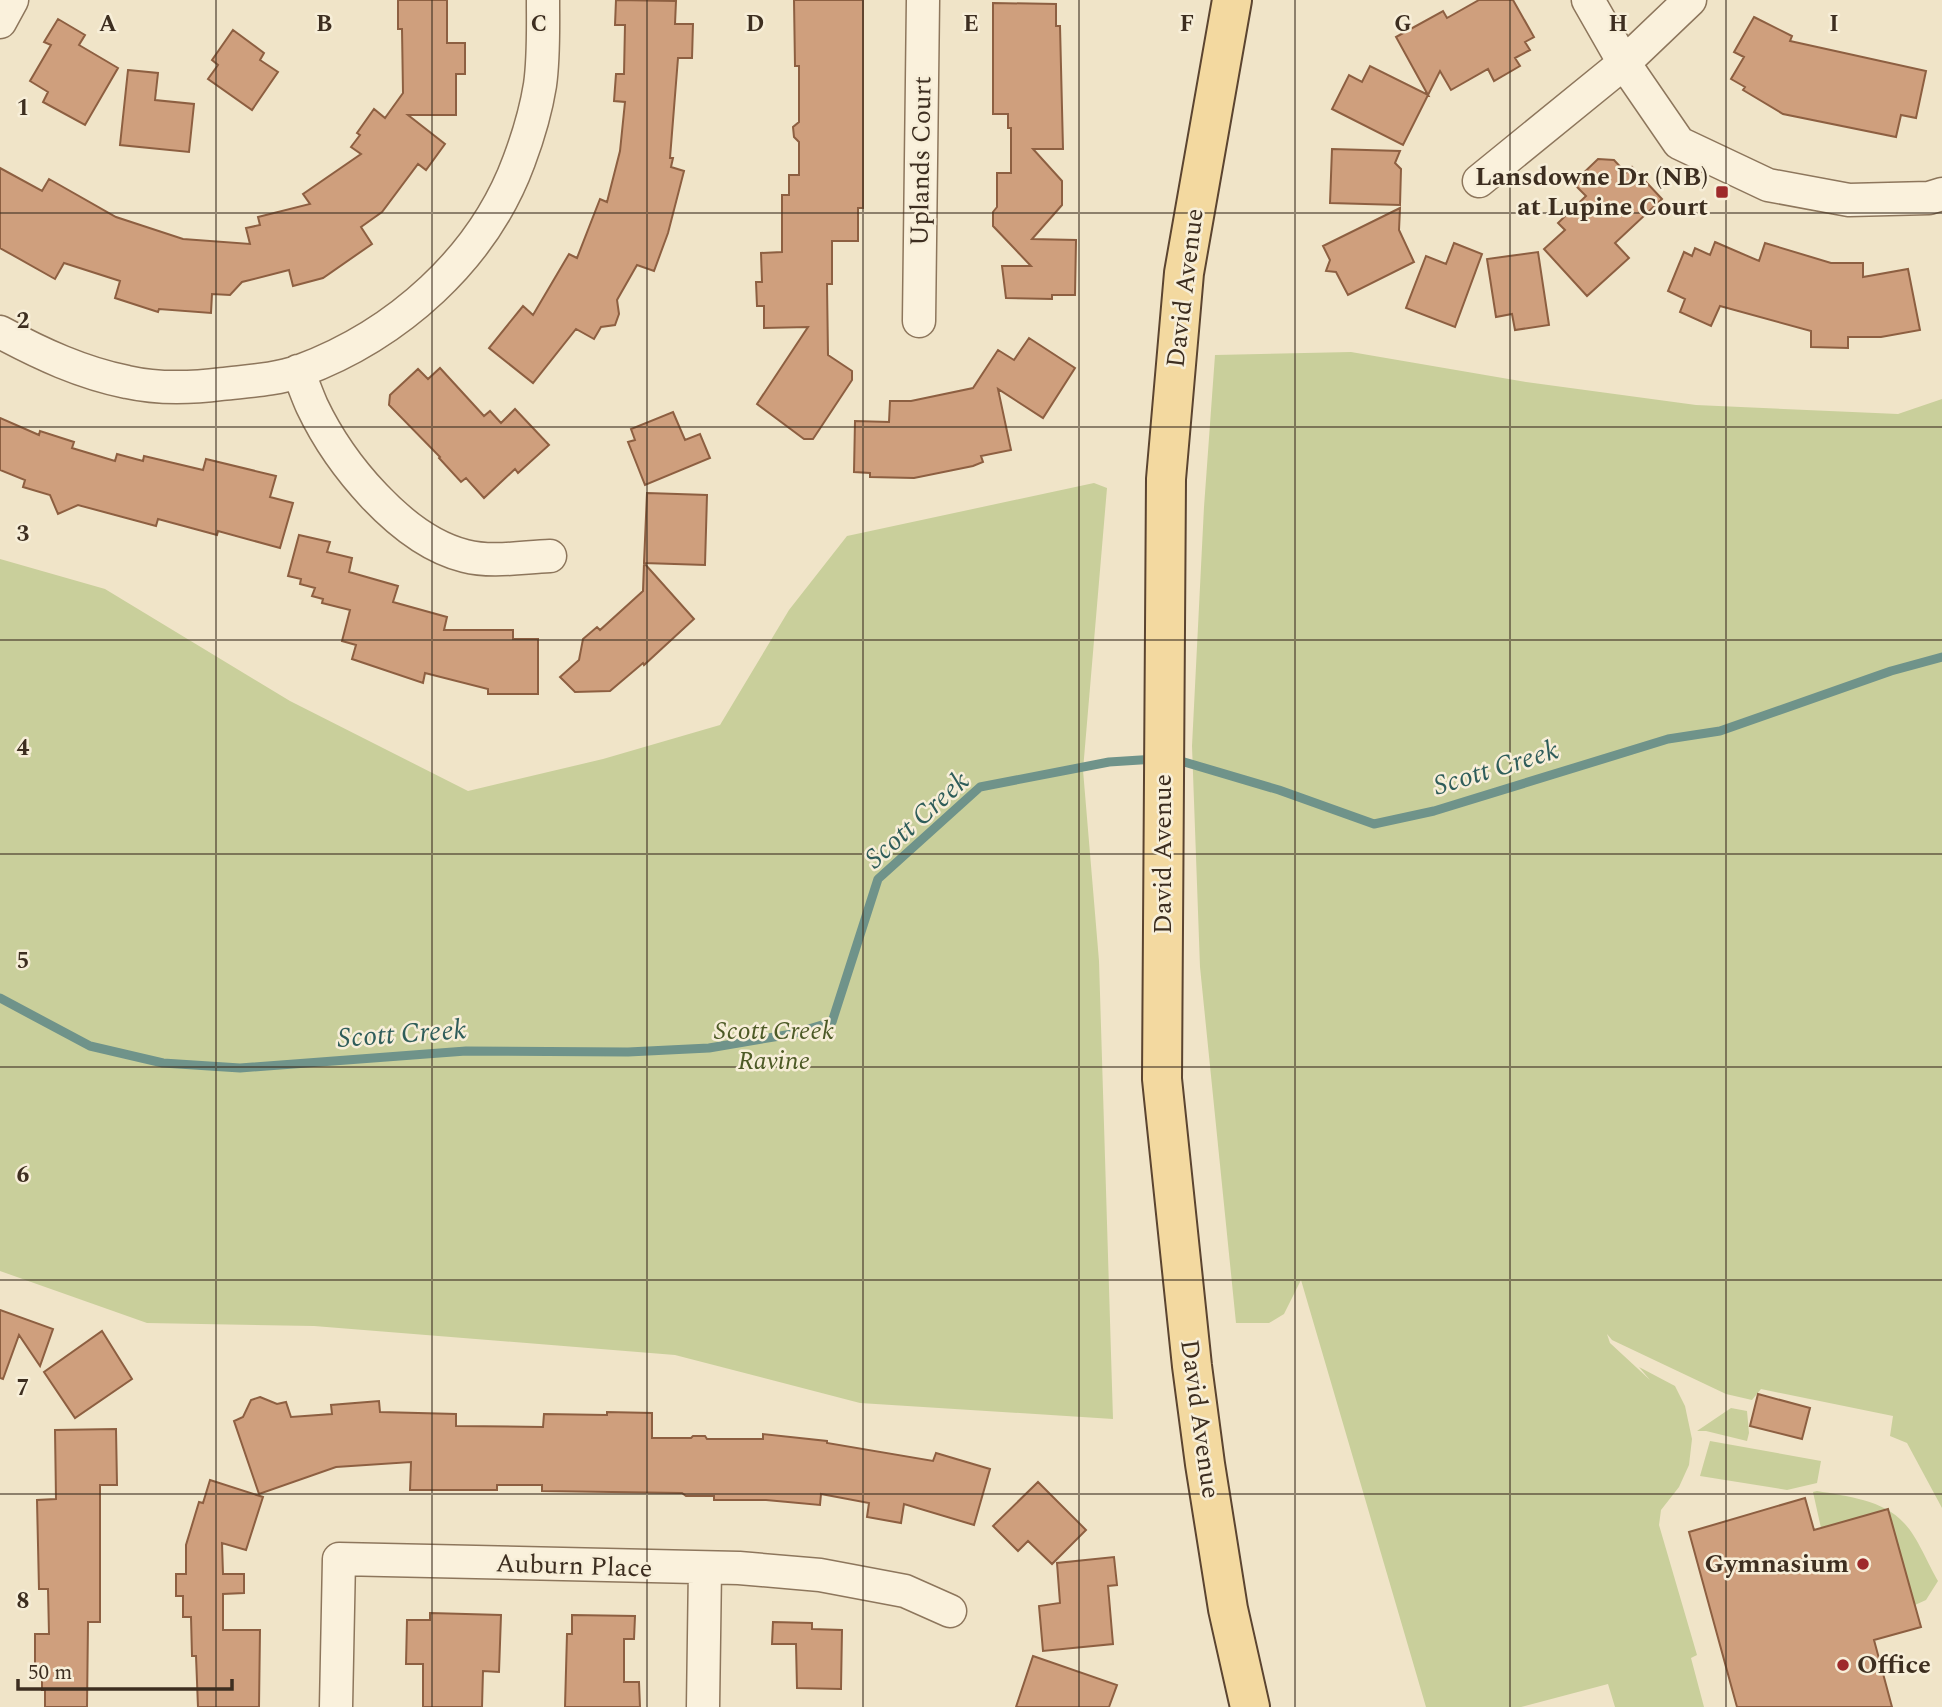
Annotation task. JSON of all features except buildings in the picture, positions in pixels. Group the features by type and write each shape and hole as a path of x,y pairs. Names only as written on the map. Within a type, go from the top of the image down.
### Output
{"main road":[{"name":"David Avenue","path":"1232,0 1184,274 1166,479 1162,1079 1190,1352 1204,1452 1228,1609 1250,1707"}],"street":[{"path":"0,22 12,0"},
{"path":"0,332 36,352 82,371 129,383 167,387 208,386 259,380 298,371 346,351 438,287 471,247 503,195 518,163 540,84 543,0"},
{"name":"Uplands Court","path":"919,321 923,0"},
{"path":"1588,0 1624,63 1679,143 1768,185 1849,200 1929,198 1942,194"},
{"path":"1479,181 1624,63 1690,0"},
{"path":"298,371 316,414 349,466 381,503 419,534 465,556 493,559 550,556"},
{"name":"Auburn Place","path":"336,1707 339,1559 739,1568 820,1575 905,1591 950,1611"},
{"path":"704,1707 705,1568"}],"green space":[{"path":"1351,352 1526,382 1696,405 1898,414 1942,399 1942,1508 1907,1443 1890,1436 1893,1416 1761,1389 1752,1400 1726,1394 1612,1340 1607,1334 1610,1343 1650,1380 1639,1367 1675,1386 1685,1406 1692,1439 1689,1465 1679,1487 1661,1510 1659,1525 1697,1655 1691,1658 1704,1707 1615,1707 1608,1684 1521,1707 1426,1707 1301,1280 1284,1314 1269,1323 1236,1323 1200,967 1192,746 1215,355"},
{"name":"Scott Creek Ravine","path":"1094,483 1107,488 1083,770 1099,961 1113,1419 860,1403 675,1355 314,1326 147,1323 0,1271 0,559 105,589 290,701 468,791 603,759 720,725 789,610 847,536"},
{"path":"1731,1408 1747,1411 1747,1441 1697,1431"},
{"path":"1710,1441 1821,1461 1817,1483 1787,1490 1700,1476"},
{"name":"Gymnasium","path":"1813,1492 1875,1504 1896,1515 1909,1529 1938,1581 1926,1600 1915,1605 1921,1627 1867,1642 1821,1528"}],"waterway":[{"name":"Scott Creek","path":"1174,759 1279,790 1374,824 1434,811 1668,739 1720,731 1891,671 1942,657"},
{"name":"Scott Creek","path":"0,998 90,1046 163,1063 240,1068 466,1051 628,1052 709,1048 792,1034 832,1022 878,879 980,787 1109,762 1156,759"}],"place":[{"name":"Lansdowne Dr (NB) at Lupine Court","path":"1722,192"},
{"name":"Gymnasium","path":"1863,1564"},
{"name":"Office","path":"1843,1665"}]}
